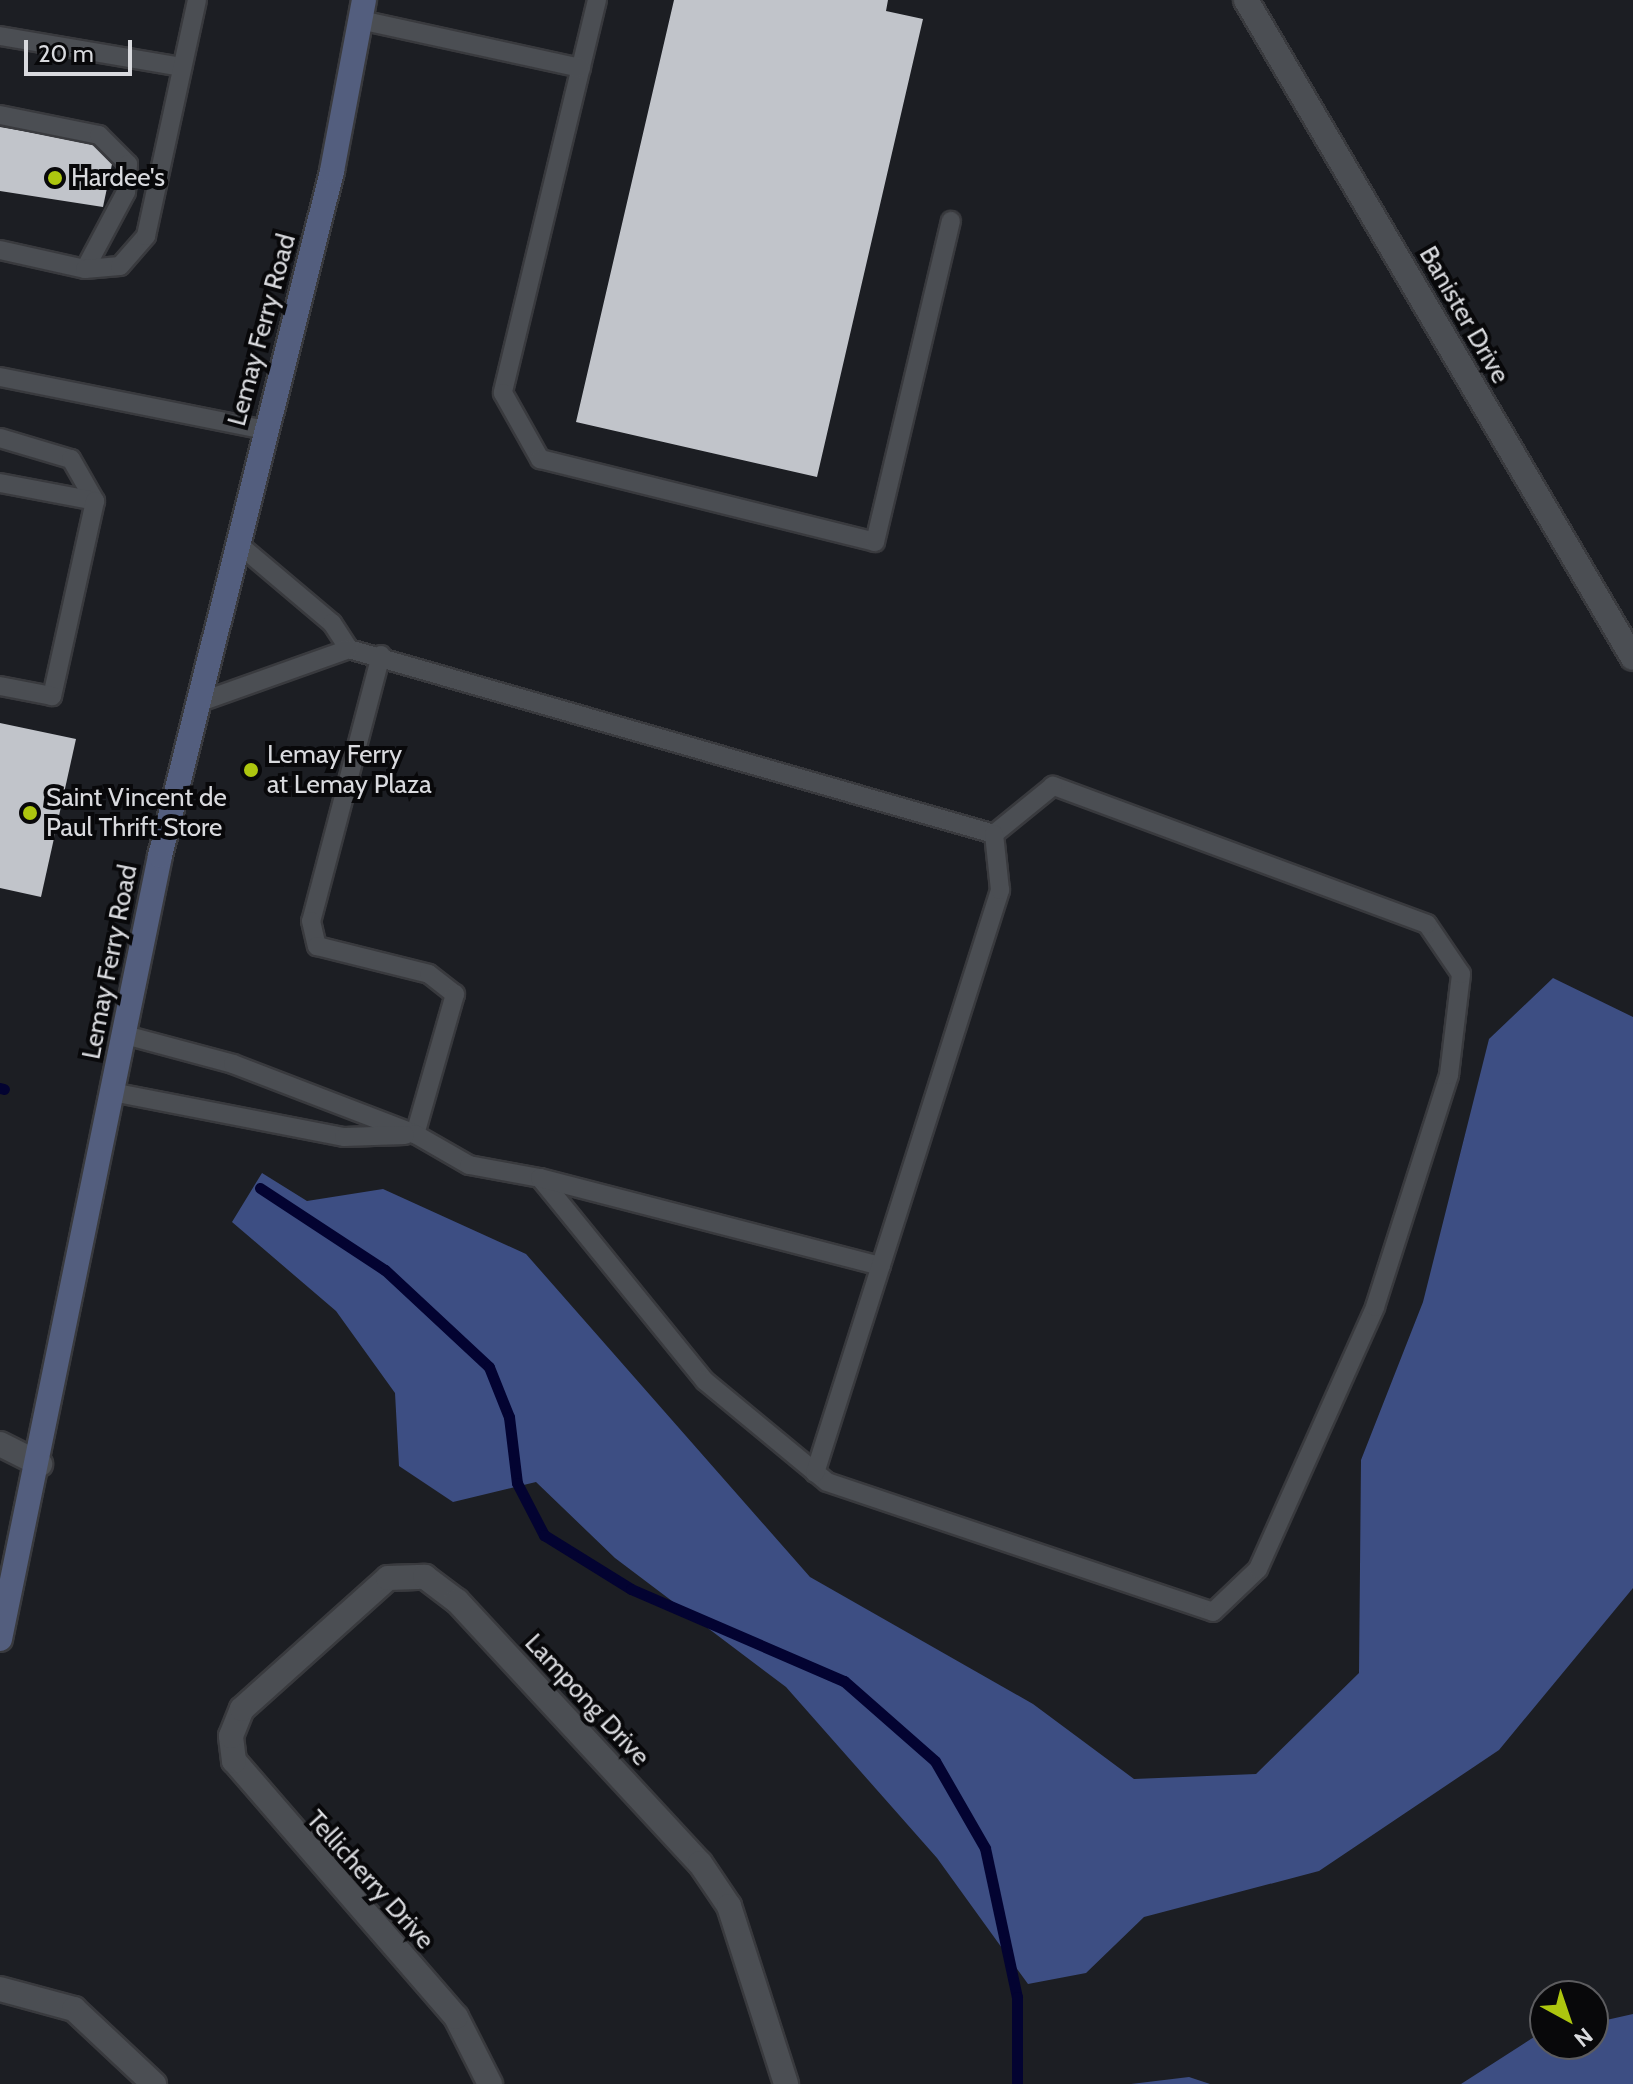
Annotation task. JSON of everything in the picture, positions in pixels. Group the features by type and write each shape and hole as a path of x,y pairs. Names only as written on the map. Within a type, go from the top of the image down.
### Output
{"main road":[{"name":"Lemay Ferry Road","path":"0,1639 40,1464 112,1092 197,703 369,7"}],"street":[{"name":"Banister Drive","path":"1246,0 1633,658"},
{"path":"0,1444 40,1464"},
{"name":"Lampong Drive","path":"242,1709 388,1578 425,1577 457,1601 700,1863 729,1906 786,2084"},
{"name":"Tellicherry Drive","path":"242,1709 231,1736 234,1761 253,1791 456,2017 490,2084"},
{"path":"0,1989 74,2009 154,2084"}],"lane":[{"path":"0,250 85,269 120,266 146,236 197,0"},
{"path":"597,0 503,393 540,459 875,542 951,221"},
{"path":"369,7 581,68"},
{"path":"0,36 182,67"},
{"path":"0,115 99,135 128,164 126,192 85,269"},
{"path":"0,377 265,430"},
{"path":"0,438 71,459 95,501 52,696 0,686"},
{"path":"0,483 95,501"},
{"path":"236,542 332,623 349,649"},
{"path":"197,703 349,649 381,655 994,834"},
{"path":"381,655 311,921 317,946 429,974 455,994 415,1134"},
{"path":"540,1178 705,1381 815,1473 1213,1612 1258,1569 1375,1307 1449,1075 1461,974 1427,924 1053,786 994,834"},
{"path":"815,1473 1000,890 994,834"},
{"path":"125,1035 233,1064 415,1134 469,1165 540,1178 881,1266"},
{"path":"112,1092 344,1137 415,1134"}],"shaded area":[{"path":"1553,978 1633,1017 1633,1588 1499,1750 1319,1871 1144,1917 1086,1973 1028,1984 937,1858 786,1687 615,1558 536,1482 453,1502 399,1466 395,1393 336,1311 232,1222 262,1173 307,1201 383,1189 526,1254 810,1577 1033,1704 1134,1779 1256,1774 1359,1673 1361,1460 1423,1302 1489,1039"},
{"path":"1633,2014 1633,2084 1461,2084 1529,2040 1529,2060 1609,2060 1609,2019"},
{"path":"1189,2077 1210,2084 1131,2084"}],"building":[{"path":"674,0 888,0 886,11 923,19 817,477 576,422"},
{"name":"Hardee's","path":"0,127 92,143 112,164 103,207 0,191"},
{"name":"Saint Vincent de Paul Thrift Store","path":"0,723 76,739 41,897 0,888"}],"waterway":[{"path":"0,1088 4,1089"},
{"path":"260,1188 385,1270 489,1367 509,1417 517,1483 544,1535 631,1589 844,1681 935,1761 985,1848 1017,1997 1017,2084"}],"place":[{"name":"Hardee's","path":"55,178"},
{"name":"Lemay Ferry at Lemay Plaza","path":"251,770"},
{"name":"Saint Vincent de Paul Thrift Store","path":"30,813"}]}
